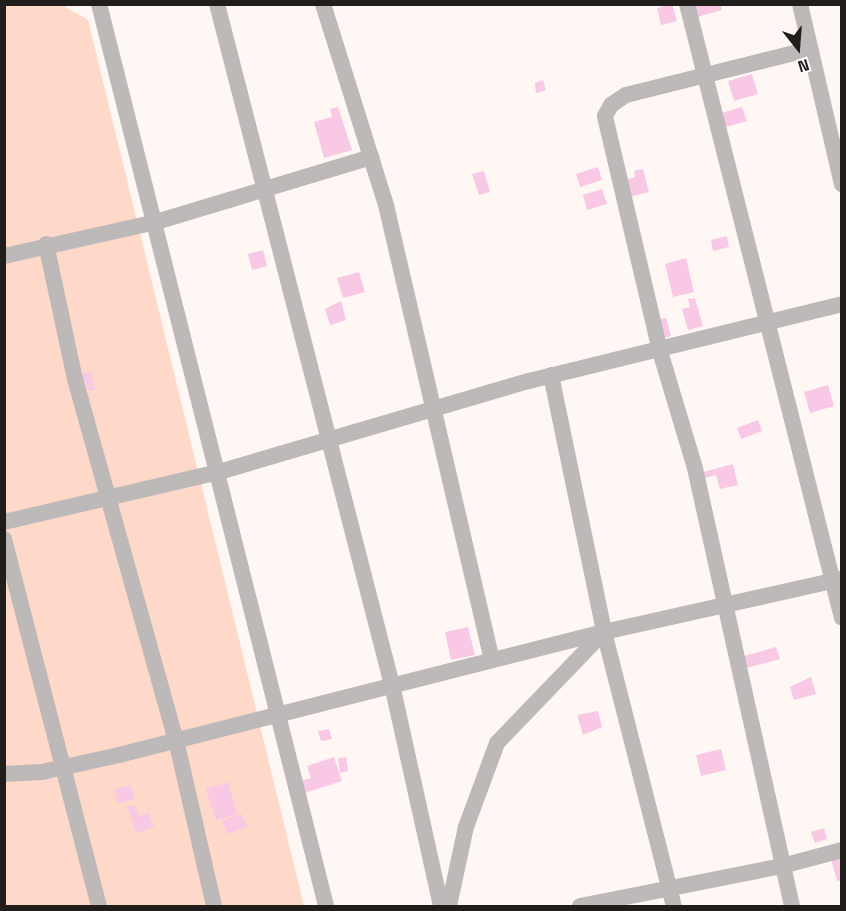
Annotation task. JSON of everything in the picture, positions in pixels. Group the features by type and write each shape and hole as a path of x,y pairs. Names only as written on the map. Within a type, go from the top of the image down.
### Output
{"street":[{"path":"99,4 219,472 326,906"},
{"path":"217,4 266,189 327,440 392,685 441,906"},
{"path":"323,4 370,157 435,408 492,659"},
{"path":"687,4 766,324 838,580 842,618"},
{"path":"800,4 842,184"},
{"path":"792,906 690,449 660,351 605,117 610,105 626,95 810,49"},
{"path":"4,256 46,244 156,222 370,157"},
{"path":"46,244 75,379 176,740 214,906"},
{"path":"4,522 219,472 551,375 660,351 842,304"},
{"path":"551,375 604,632 674,906"},
{"path":"4,539 65,767 99,906"},
{"path":"4,774 65,767 280,716 492,659 838,580"},
{"path":"449,906 466,827 497,743 604,632"},
{"path":"580,906 782,866 842,849"}],"shaded area":[{"path":"5,5 62,5 88,20 304,906 5,906"}],"building":[{"path":"672,4 677,21 661,25 657,8"},
{"path":"701,4 720,4 722,10 697,17 694,7"},
{"path":"752,74 758,94 734,101 728,81"},
{"path":"543,80 546,90 536,93 535,83"},
{"path":"338,107 352,150 324,158 314,122 332,117 330,109"},
{"path":"742,107 747,121 722,128 718,114"},
{"path":"598,167 602,180 580,187 576,174"},
{"path":"643,169 649,192 629,197 625,180 635,177 634,171"},
{"path":"484,171 490,192 479,195 472,174"},
{"path":"602,189 607,204 587,210 583,195"},
{"path":"727,236 729,247 713,251 711,240"},
{"path":"263,250 267,266 252,270 248,254"},
{"path":"686,258 694,292 673,297 665,264"},
{"path":"359,272 365,292 343,298 337,278"},
{"path":"695,298 703,326 688,330 682,309 690,307 688,299"},
{"path":"341,301 346,320 330,325 325,309"},
{"path":"666,318 671,336 661,339 656,320"},
{"path":"91,372 95,390 88,391 86,382 79,384 77,375"},
{"path":"828,385 834,406 810,413 804,392"},
{"path":"758,420 762,431 741,439 737,428"},
{"path":"733,464 738,485 720,489 716,475 705,478 703,472"},
{"path":"468,627 475,655 451,660 445,632"},
{"path":"776,647 780,659 742,669 744,656"},
{"path":"811,677 816,694 794,700 790,687"},
{"path":"598,711 602,727 583,735 577,715"},
{"path":"329,729 332,739 321,741 318,731"},
{"path":"721,749 726,770 701,776 696,755"},
{"path":"334,757 342,781 305,793 301,781 311,778 307,766"},
{"path":"346,757 348,771 340,773 338,758"},
{"path":"228,782 238,814 216,820 206,789"},
{"path":"131,785 135,799 118,803 114,789"},
{"path":"134,804 139,816 149,813 154,827 136,833 127,807"},
{"path":"242,814 247,827 227,834 222,821"},
{"path":"824,828 827,839 815,843 811,832"},
{"path":"842,856 842,880 837,881 831,859"}]}
